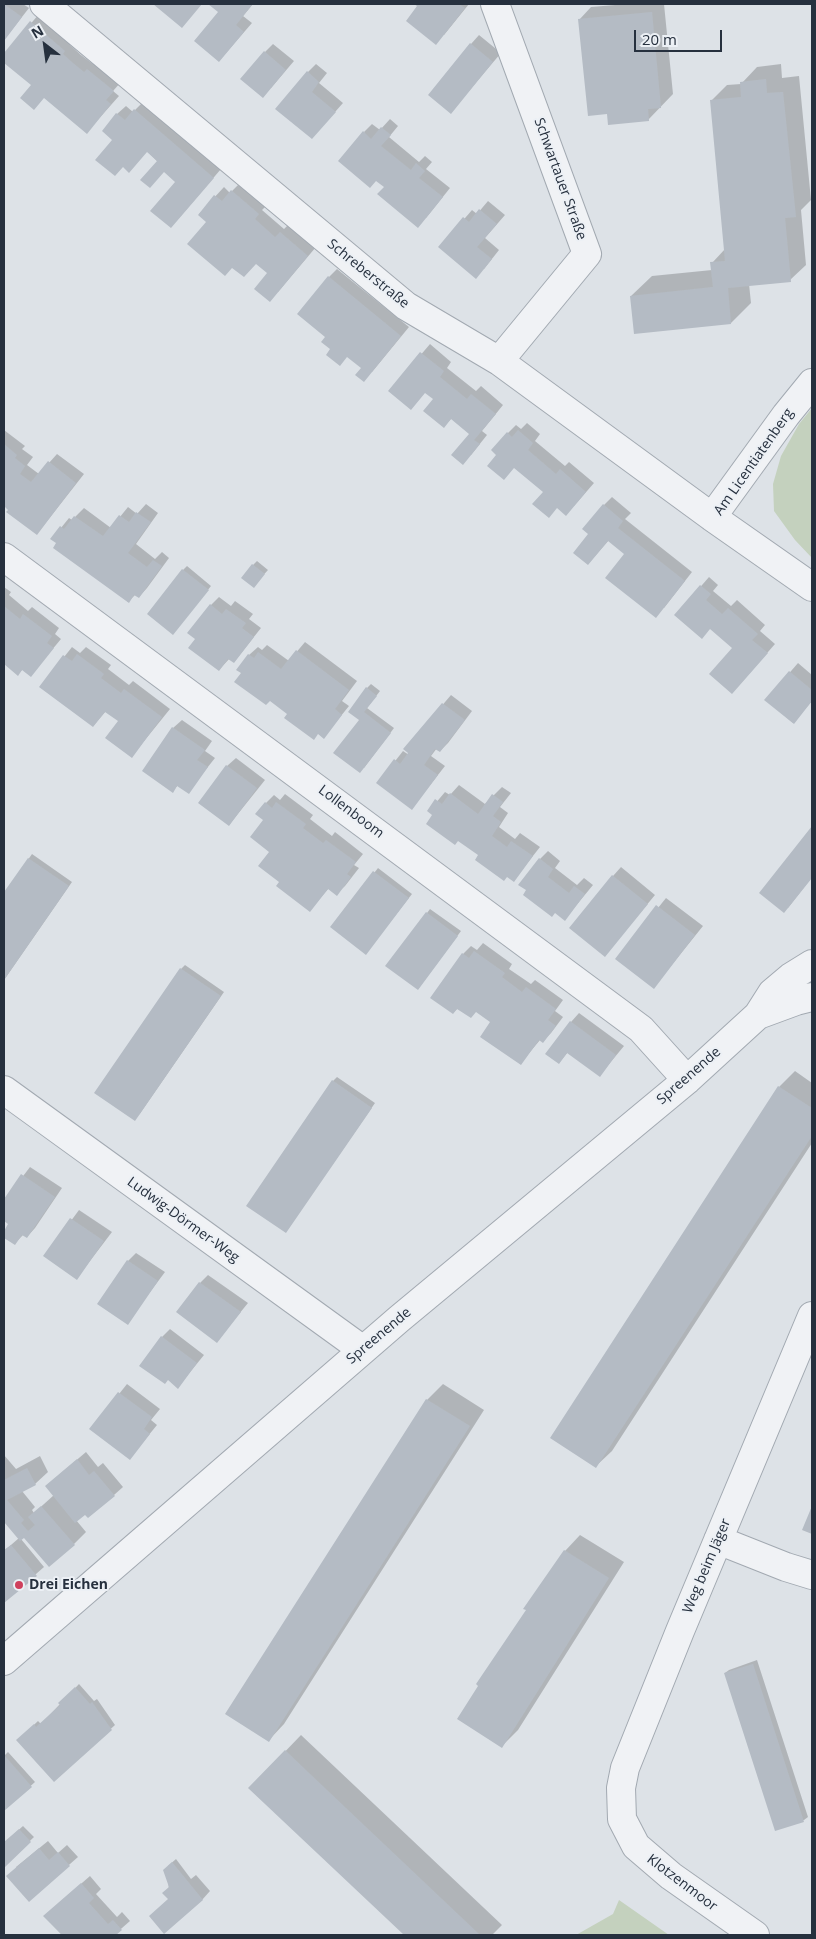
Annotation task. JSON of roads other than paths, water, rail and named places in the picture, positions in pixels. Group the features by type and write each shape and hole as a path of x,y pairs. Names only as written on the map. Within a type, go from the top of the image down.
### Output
{"street":[{"name":"Schreberstraße","path":"44,4 406,306 499,360 712,517"},
{"name":"Schwartauer Straße","path":"495,4 587,254 499,360"},
{"name":"Am Licentiatenberg","path":"812,383 786,415 712,517 812,586"},
{"name":"Lollenboom","path":"4,557 641,1029 687,1080"},
{"name":"Spreenende","path":"4,1661 363,1350 687,1080 758,1015 772,993 791,977 812,964"},
{"name":"Spreenende","path":"758,1015 812,997"},
{"name":"Ludwig-Dörmer-Weg","path":"4,1090 363,1350"},
{"name":"Weg beim Jäger","path":"622,1820 621,1788 626,1768 718,1540 812,1316"},
{"path":"718,1540 786,1567 812,1575"},
{"name":"Klotzenmoor","path":"622,1820 636,1846 646,1858 755,1935"}],"place":[{"name":"Drei Eichen","path":"19,1585"}]}
